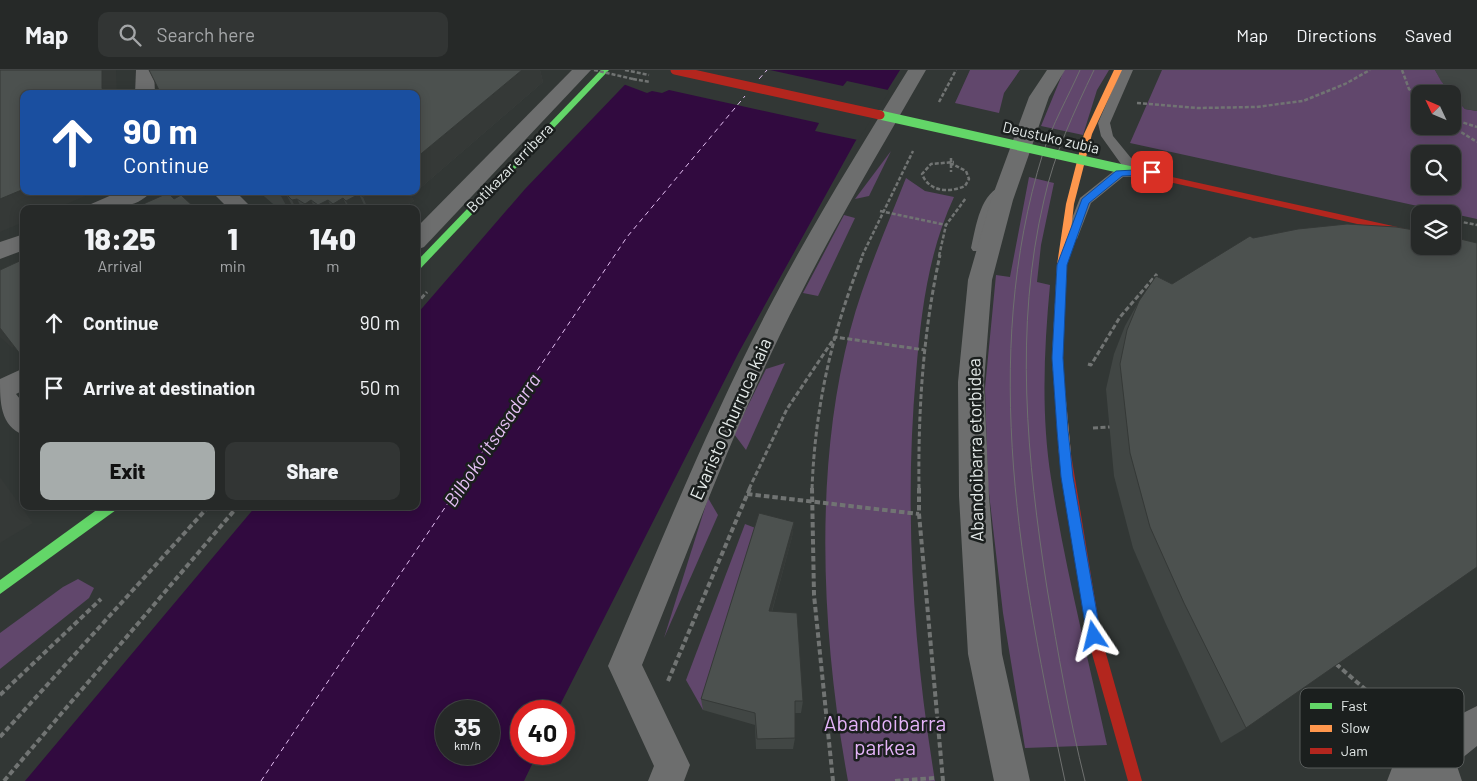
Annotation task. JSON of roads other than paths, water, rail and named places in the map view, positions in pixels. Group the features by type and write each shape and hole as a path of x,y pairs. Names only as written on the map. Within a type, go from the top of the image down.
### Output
{"street":[{"path":"145,70 145,90"},
{"name":"Botikazar erribera","path":"420,259 427,243 582,70"},
{"name":"Botikazar erribera","path":"427,243 606,70"},
{"name":"Deustuko zubia","path":"675,70 1411,234"},
{"name":"Evaristo Churruca kaia","path":"666,781 672,766 626,666 720,438 786,298 855,174 917,70"},
{"name":"Abandoibarra etorbidea","path":"1012,781 985,654 974,496 971,382 980,280 1005,189 1039,97 1056,70"},
{"path":"1118,70 1084,147 1070,204 1062,265 1058,358 1067,477 1094,636 1135,781"},
{"path":"108,205 131,195"},
{"path":"226,195 238,205"},
{"path":"0,251 20,243"},
{"path":"20,380 0,392 20,419"},
{"path":"0,588 107,510"},
{"path":"1464,740 1477,724"},
{"path":"1405,781 1440,769"}],"lane":[{"path":"1062,265 1085,201 1120,173 1152,172 1126,161 1107,136 1104,123 1127,70"},
{"path":"975,258 989,205 1005,189"}],"water":[{"name":"Bilboko itsasadarra","path":"639,70 900,70 855,142 739,352 563,700 510,700 510,765 532,765 524,781 25,781 253,510 420,510 420,311 525,189"}],"tram line":[{"path":"1065,781 1034,625 1022,546 1014,467 1010,388 1013,309 1024,231 1043,153 1055,122 1080,70"},
{"path":"1085,781 1064,685 1040,540 1029,443 1026,345 1029,296 1035,248 1048,183 1072,117 1094,70"}],"park label":[{"name":"Abandoibarra parkea","path":"885,736"}]}
